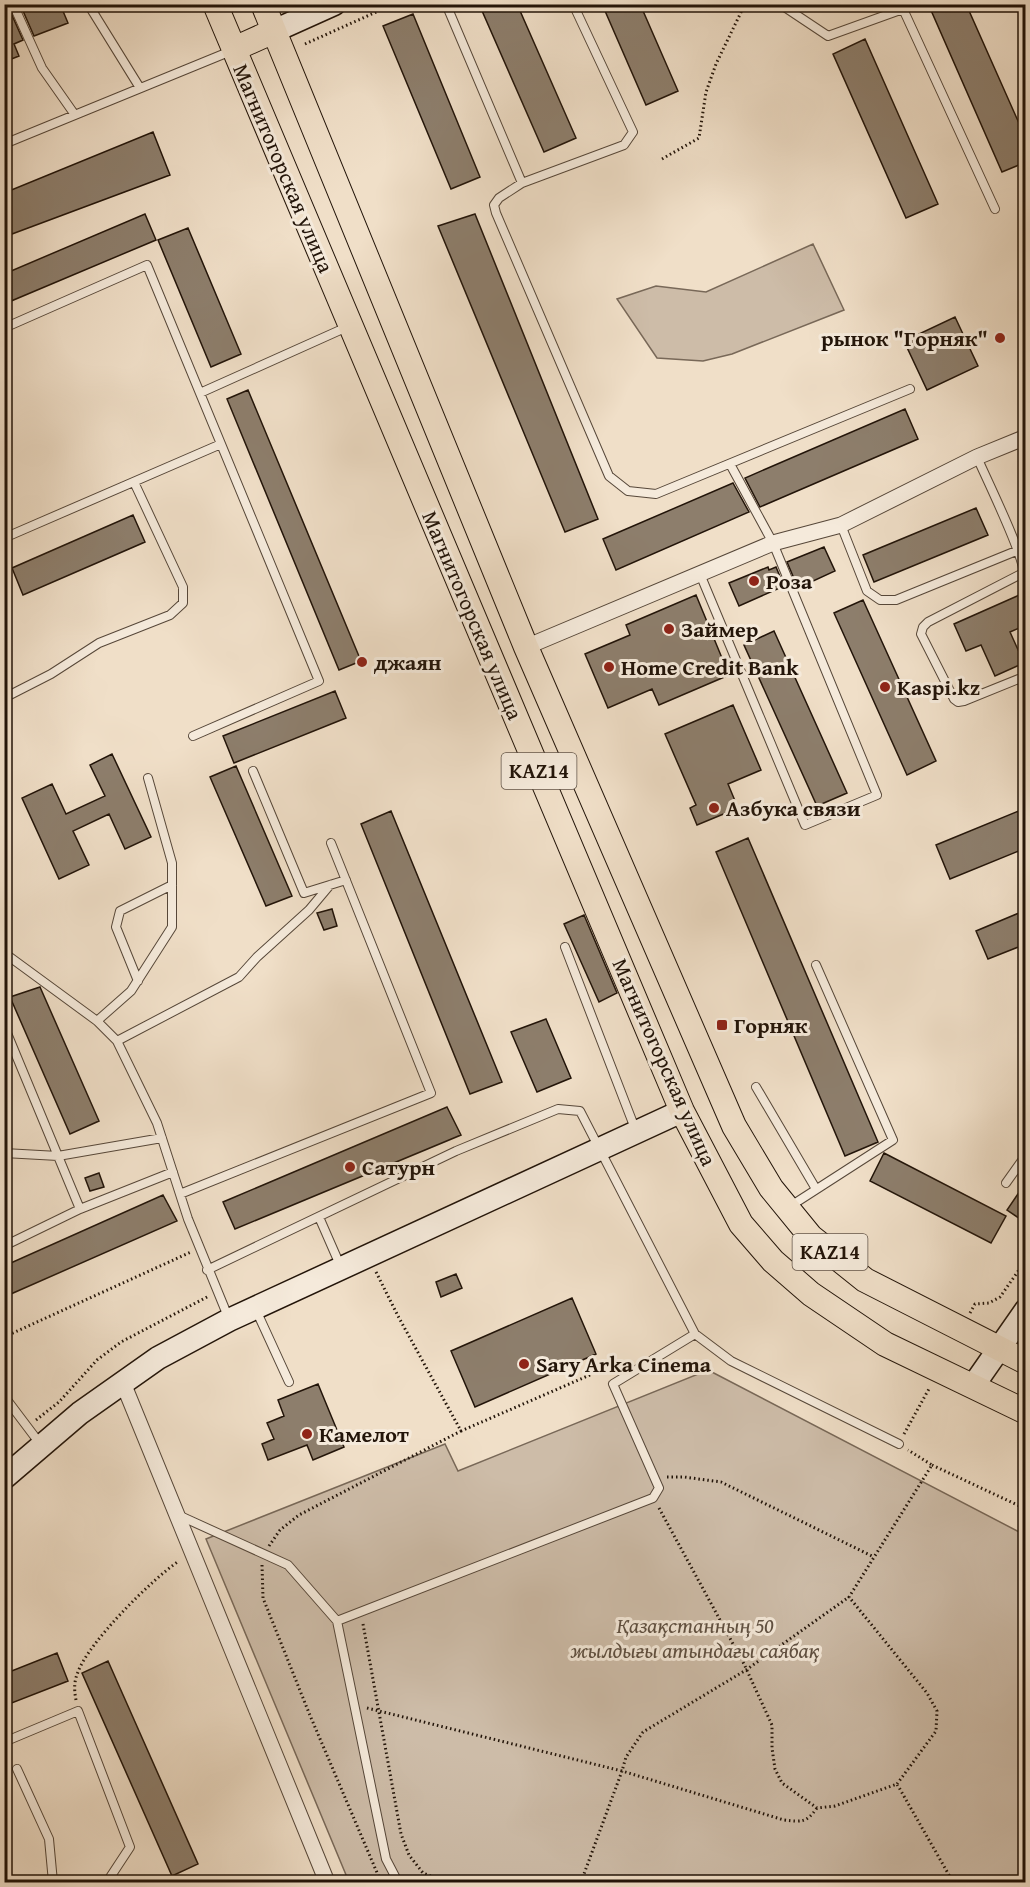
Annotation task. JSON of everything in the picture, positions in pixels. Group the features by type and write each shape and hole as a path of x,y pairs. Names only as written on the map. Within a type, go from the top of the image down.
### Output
{"main road":[{"name":"Магнитогорская улица","path":"215,4 682,1111 741,1224 773,1262 811,1294 885,1344 1026,1412"},
{"name":"Магнитогорская улица","path":"263,4 526,647 735,1126 771,1188 811,1237 865,1280 1026,1362"},
{"path":"234,49 274,31"}],"street":[{"path":"274,31 334,4"},
{"path":"526,647 773,543 842,525 977,457 1026,437"},
{"path":"4,1478 80,1413 158,1358 229,1320 682,1111"},
{"path":"973,1386 1026,1310"},
{"path":"123,1383 327,1882"}],"lane":[{"path":"13,4 42,68 75,115"},
{"path":"88,4 140,88"},
{"path":"446,4 522,183"},
{"path":"573,4 633,132 624,145 522,183 499,198 494,205 609,476 628,490 656,494 910,389"},
{"path":"780,4 828,36 913,4"},
{"path":"902,7 995,209"},
{"path":"4,144 234,49"},
{"path":"4,328 147,265 319,681 193,736"},
{"path":"200,393 351,325"},
{"path":"4,538 221,444"},
{"path":"977,457 1022,549 1023,573 928,622 921,634 954,699 958,702 1026,676"},
{"path":"700,574 805,825 877,795 773,543 730,464"},
{"path":"4,698 51,675 99,643 170,615 183,603 183,587 134,482"},
{"path":"842,525 867,591 880,600 896,600 1022,549"},
{"path":"253,771 304,893 346,880"},
{"path":"97,1021 131,992 172,927 172,863 148,777"},
{"path":"180,1194 431,1093 331,843"},
{"path":"138,981 116,927 120,910 172,885"},
{"path":"117,1041 239,977 256,957 309,910 330,885"},
{"path":"565,947 636,1132"},
{"path":"5,954 97,1021 117,1041 157,1123 207,1270 229,1320"},
{"path":"788,1208 893,1140 816,965"},
{"path":"4,1026 80,1209"},
{"path":"756,1087 816,1189"},
{"path":"207,1270 456,1151 558,1109 579,1111 695,1334 731,1361 899,1444"},
{"path":"4,1153 58,1156 162,1138"},
{"path":"1006,1183 1026,1155"},
{"path":"4,1246 80,1209 173,1172"},
{"path":"319,1217 342,1268"},
{"path":"255,1308 289,1382"},
{"path":"337,1621 653,1498 658,1488 613,1384 695,1334"},
{"path":"4,1396 42,1446"},
{"path":"177,1514 288,1565 337,1621 386,1859 398,1882"},
{"path":"4,1742 78,1711 130,1847 107,1882"},
{"path":"17,1769 49,1839 53,1882"}],"path":[{"path":"306,44 394,4"},
{"path":"662,159 699,138 706,92 716,64 745,4"},
{"path":"4,1337 199,1248"},
{"path":"368,1257 398,1317 461,1431"},
{"path":"967,1318 975,1304 989,1303 1000,1298 1026,1260"},
{"path":"27,1427 59,1402 97,1360 121,1342 217,1292"},
{"path":"381,1882 263,1598 261,1576 263,1553 280,1530 299,1515 461,1431 606,1368 613,1384"},
{"path":"899,1444 932,1465 1026,1509"},
{"path":"581,1882 627,1757 643,1732 747,1670 849,1597 932,1465"},
{"path":"654,1478 684,1477 721,1482 874,1557"},
{"path":"653,1498 747,1670 772,1725 775,1769 782,1783 817,1808 835,1806 897,1784 936,1731 937,1711 927,1693 849,1597"},
{"path":"78,1711 74,1690 78,1671 98,1641 148,1586 192,1552"},
{"path":"361,1612 401,1834 409,1855 423,1873 446,1882"},
{"path":"355,1705 622,1771 784,1820 801,1822 810,1818 817,1808"},
{"path":"897,1784 953,1882"},
{"path":"946,1882 950,1877"}],"green space":[{"path":"813,244 844,310 732,354 703,361 657,358 617,299 656,286 706,292"},
{"name":"Қазақстанның 50 жылдығы атындағы саябақ","path":"708,1370 1025,1535 1025,1882 349,1882 206,1539 445,1444 458,1471"}],"building":[{"path":"4,4 7,4 23,40 14,44 19,56 4,62"},
{"path":"20,4 60,4 68,23 34,36"},
{"path":"479,4 517,4 576,138 544,152"},
{"path":"602,4 640,4 678,91 646,105"},
{"path":"937,4 966,4 1026,139 1026,162 1002,172 930,8"},
{"path":"413,14 480,177 451,189 383,26"},
{"path":"865,39 938,204 906,218 833,54"},
{"path":"153,132 170,175 12,234 4,215 4,193"},
{"path":"145,214 156,240 4,304 4,274"},
{"path":"475,214 598,519 565,532 438,226"},
{"path":"188,228 241,354 211,367 158,240"},
{"path":"955,317 978,366 927,390 904,341"},
{"path":"248,390 361,661 339,670 227,399"},
{"path":"905,409 918,439 760,507 745,478"},
{"path":"733,483 749,512 616,570 603,539"},
{"path":"976,508 988,535 874,582 863,555"},
{"path":"133,515 145,542 23,595 12,568"},
{"path":"824,547 835,571 798,588 787,562"},
{"path":"768,567 769,570 776,567 784,586 739,606 729,583"},
{"path":"1026,592 1026,625 1010,632 1024,663 995,676 981,645 966,651 954,624"},
{"path":"696,595 729,675 659,705 652,689 608,708 585,654 630,635 626,625"},
{"path":"863,600 936,761 907,775 834,613"},
{"path":"774,631 847,793 817,806 744,645"},
{"path":"335,691 346,718 234,763 223,736"},
{"path":"733,705 761,770 728,784 738,808 697,825 690,808 696,805 665,734"},
{"path":"112,754 151,837 125,849 109,814 73,831 89,865 59,879 22,798 52,784 66,814 105,796 90,765"},
{"path":"236,766 292,896 266,906 210,777"},
{"path":"1026,808 1026,848 950,879 936,845"},
{"path":"391,811 502,1082 470,1094 361,824"},
{"path":"748,838 878,1142 845,1156 716,852"},
{"path":"332,909 337,926 324,930 317,913"},
{"path":"1026,910 1026,944 988,959 976,931"},
{"path":"584,915 617,993 599,1002 564,924"},
{"path":"40,987 99,1121 70,1134 10,997"},
{"path":"546,1019 571,1078 537,1092 511,1032"},
{"path":"447,1107 461,1135 235,1229 223,1202"},
{"path":"884,1153 1006,1216 991,1243 870,1181"},
{"path":"99,1173 104,1187 90,1191 85,1178"},
{"path":"1026,1182 1026,1223 1007,1210"},
{"path":"163,1195 177,1221 4,1297 4,1266"},
{"path":"456,1274 462,1288 441,1297 436,1282"},
{"path":"572,1298 596,1354 475,1407 451,1351"},
{"path":"318,1384 344,1447 313,1460 307,1445 268,1460 262,1444 274,1439 267,1423 284,1416 278,1400"},
{"path":"57,1653 68,1681 4,1706 4,1674"},
{"path":"108,1661 198,1864 172,1876 82,1673"}],"place":[{"name":"рынок \"Горняк\"","path":"1000,338"},
{"name":"Роза","path":"754,581"},
{"name":"Займер","path":"669,629"},
{"name":"джаян","path":"362,662"},
{"name":"Home Credit Bank","path":"609,667"},
{"name":"Kaspi.kz","path":"885,687"},
{"name":"Азбука связи","path":"714,808"},
{"name":"Горняк","path":"722,1025"},
{"name":"Сатурн","path":"350,1167"},
{"name":"Sary Arka Cinema","path":"524,1364"},
{"name":"Камелот","path":"307,1434"}]}
